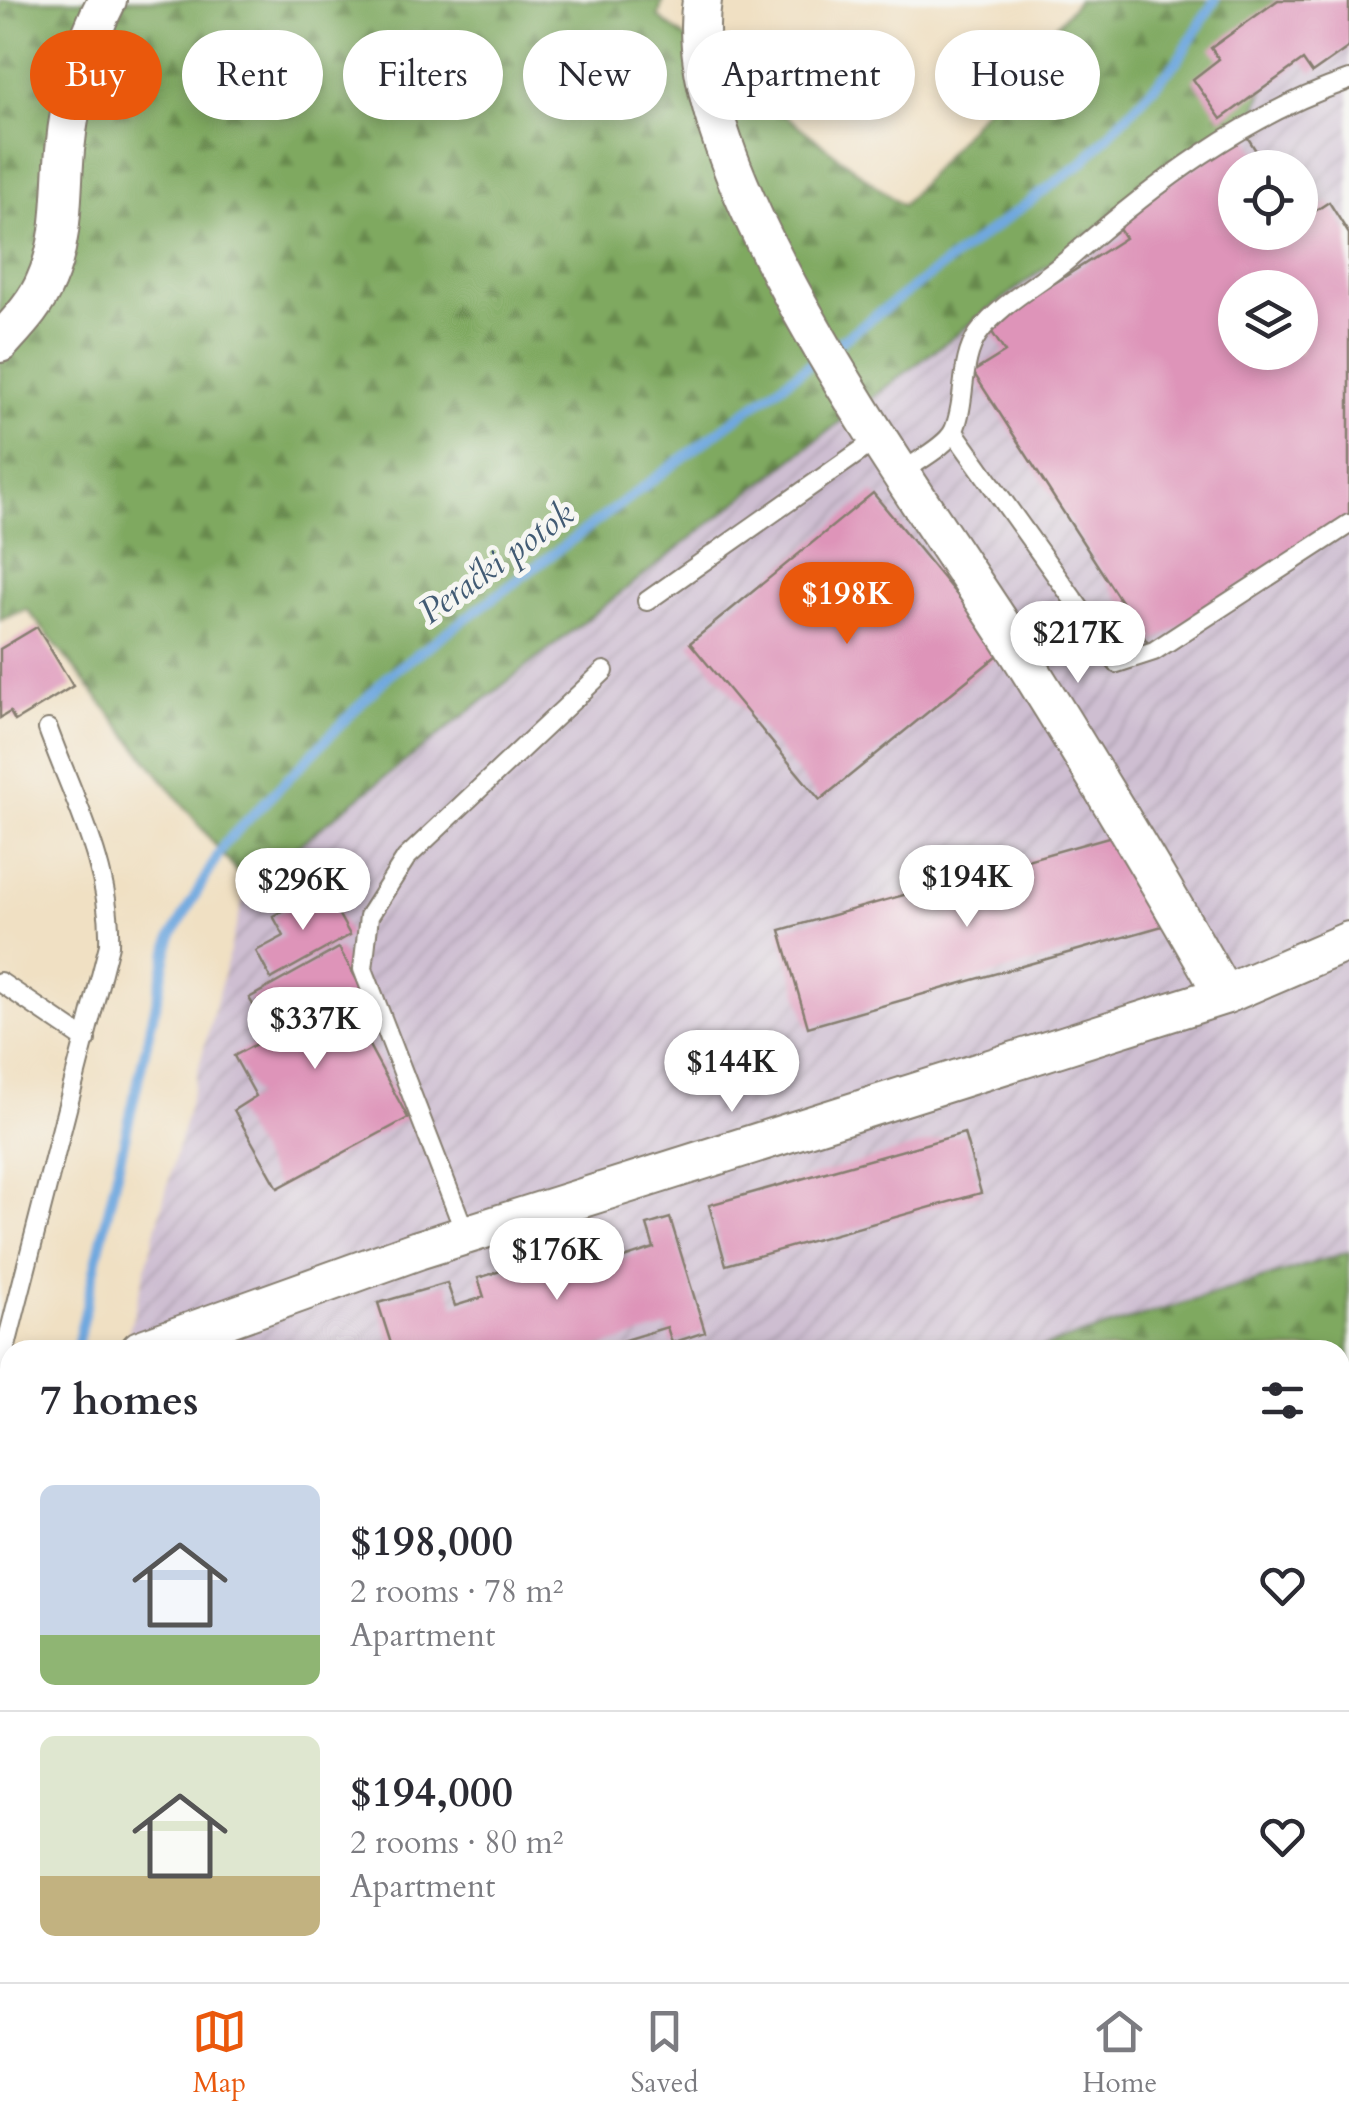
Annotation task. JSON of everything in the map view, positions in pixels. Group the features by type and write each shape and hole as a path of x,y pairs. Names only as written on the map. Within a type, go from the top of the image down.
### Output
{"street":[{"path":"0,343 27,314 46,281 56,247 70,110 84,54 107,0"},
{"path":"702,0 702,73 746,201 778,265 872,427 1140,846 1224,995"},
{"path":"168,1340 466,1234 1224,995 1349,942"}],"lane":[{"path":"901,473 954,432 975,338 994,314 1072,257 1128,207 1254,120 1300,97 1349,80"},
{"path":"646,602 872,427"},
{"path":"954,432 1117,663 1154,651 1349,524"},
{"path":"1019,652 1083,613"},
{"path":"466,1234 363,969 370,916 406,858 604,671"},
{"path":"6,1328 109,945 110,912 104,881 48,729"},
{"path":"0,982 86,1040"}],"shaded area":[{"path":"1298,0 1349,0 1349,1252 1065,1340 127,1340 247,885 784,464 1256,109"}],"green space":[{"path":"0,0 663,0 658,17 687,39 687,120 791,120 902,206 975,120 1100,120 1100,30 1052,30 1078,0 1298,0 1256,109 837,424 247,885 27,609 0,620"},
{"path":"1349,1252 1349,1340 1065,1340"}],"building":[{"path":"1278,0 1349,0 1349,47 1312,73 1303,60 1221,119 1193,79 1219,59 1211,48"},
{"path":"1246,135 1256,150 1223,150"},
{"path":"1218,153 1218,250 1318,250 1318,209 1329,202 1349,234 1349,517 1149,645 973,372 1005,352 988,326 1125,238 1113,220"},
{"path":"873,493 1003,651 820,800 690,643"},
{"path":"37,627 73,686 15,721 10,712 0,718 0,649"},
{"path":"1112,836 1166,925 808,1027 780,930"},
{"path":"324,888 350,935 271,979 256,951 284,936 273,916"},
{"path":"339,948 383,1027 365,1038 408,1118 278,1188 234,1110 256,1096 234,1056 271,1036 249,998"},
{"path":"964,1133 981,1193 726,1265 709,1205"},
{"path":"670,1218 705,1332 681,1340 671,1340 667,1327 625,1340 390,1340 378,1303 447,1283 455,1306 484,1297 478,1278 615,1236 621,1259 654,1248 647,1225"}],"waterway":[{"name":"Perački potok","path":"78,1340 171,938 225,843 389,675 1083,162 1176,63 1215,0"}]}
